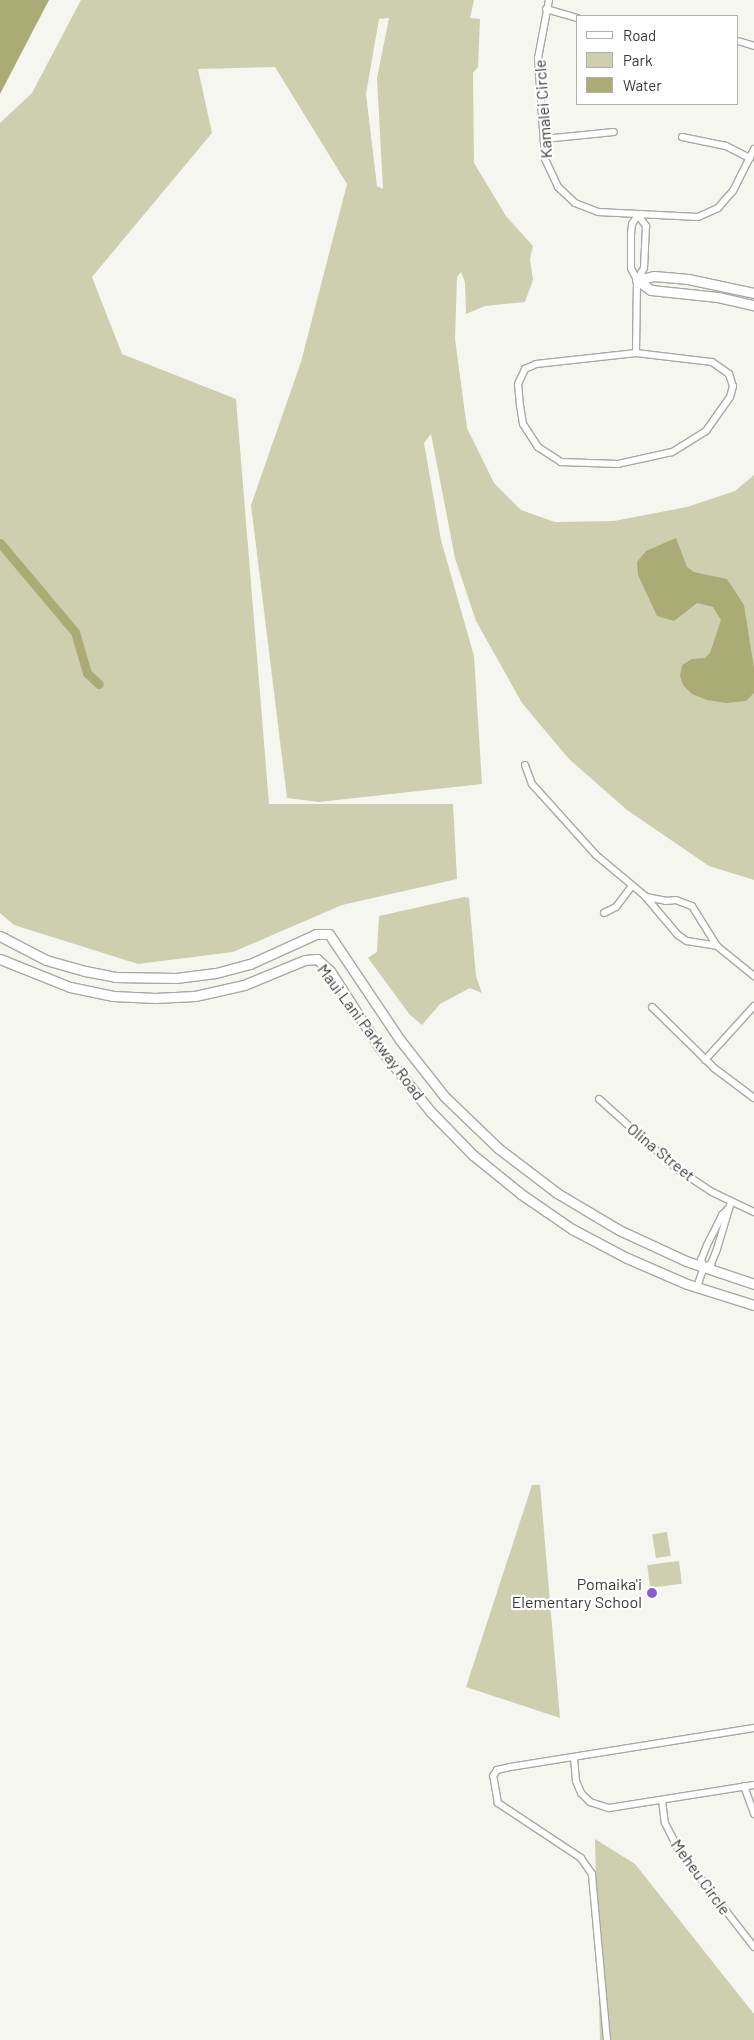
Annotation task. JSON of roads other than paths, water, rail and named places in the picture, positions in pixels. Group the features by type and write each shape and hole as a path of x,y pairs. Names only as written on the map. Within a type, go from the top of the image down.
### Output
{"main road":[{"path":"637,280 654,276 688,279 754,293"},
{"path":"637,280 651,290 718,297 754,305"},
{"name":"Maui Lani Parkway Road","path":"0,936 46,960 85,971 115,977 176,978 216,973 250,964 316,934 328,934 400,1040 444,1096 498,1148 557,1193 619,1230 704,1267 754,1284"},
{"name":"Maui Lani Parkway Road","path":"0,959 70,987 114,996 155,998 195,996 244,985 305,960 317,959 330,971 379,1047 430,1111 473,1155 521,1194 572,1229 627,1258 697,1287 754,1305"}],"street":[{"name":"Kamalei Circle","path":"549,0 538,58 544,139 550,174 564,194 592,210 638,216 689,218 707,214 733,191 754,149"},
{"path":"546,9 576,17"},
{"path":"739,41 754,46"},
{"path":"544,139 614,132"},
{"path":"682,137 698,138 726,146 750,158"},
{"path":"636,353 637,280 631,268 632,224 638,216 646,226 644,268 637,280"},
{"path":"636,353 712,362 729,374 733,386 730,397 706,431 672,452 618,464 562,462 538,447 523,424 518,384 525,369 536,364 636,353"},
{"path":"525,766 532,784 596,855 644,896 678,935 687,941 717,946"},
{"path":"604,913 616,907 632,886"},
{"path":"644,896 666,901 676,900 692,906 717,946 754,976"},
{"path":"705,1060 754,1006"},
{"path":"652,1007 705,1060 754,1098"},
{"name":"Olina Street","path":"599,1099 677,1168 730,1205 754,1212"},
{"path":"697,1287 704,1267 701,1260 707,1245 722,1215 730,1205"},
{"path":"704,1267 711,1264 728,1218 730,1205"},
{"path":"607,2040 592,1874 581,1858 498,1803 492,1784 497,1770 754,1728"},
{"path":"574,1758 576,1781 590,1802 609,1808 754,1785"},
{"path":"744,1786 754,1814"},
{"name":"Meheu Circle","path":"662,1800 666,1823 678,1849 754,1947"}],"water":[{"path":"0,0 49,0 0,94"},
{"path":"676,538 687,567 694,572 727,579 744,605 754,668 754,693 746,701 726,703 707,700 692,694 683,685 680,676 682,665 692,659 705,658 710,653 721,620 713,607 697,603 674,621 657,616 638,575 637,562 646,551"}],"waterway":[{"path":"0,543 75,632 87,673 99,684"}],"place":[{"name":"Pomaika'i Elementary School","path":"652,1593"}]}
